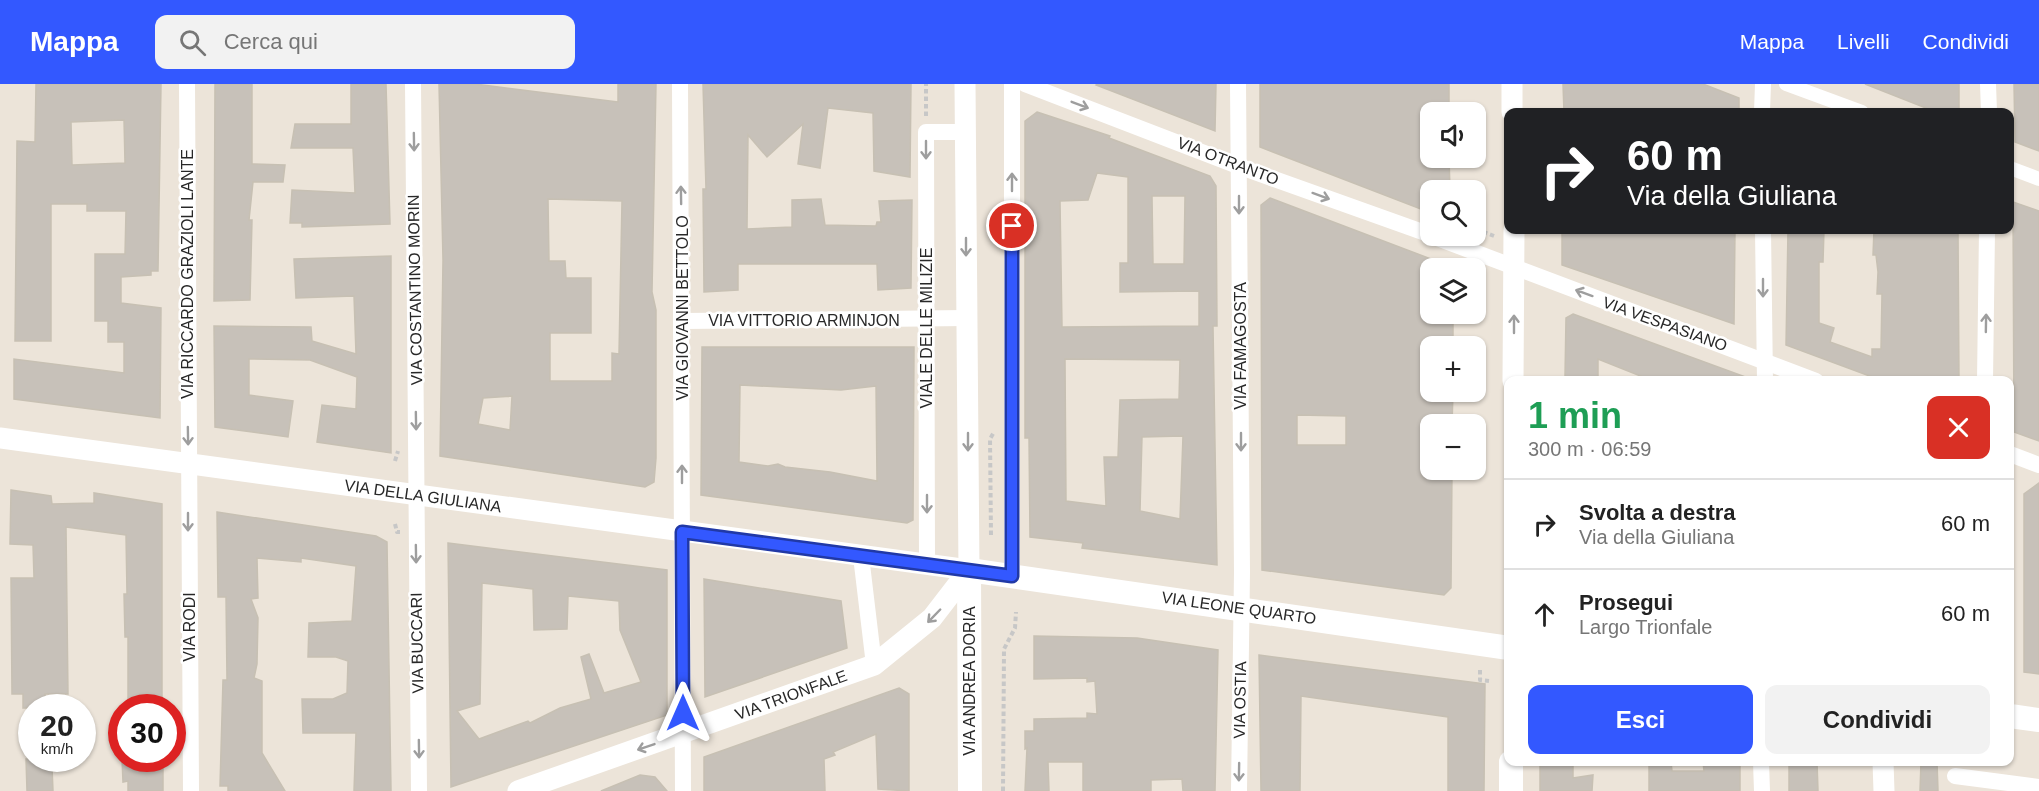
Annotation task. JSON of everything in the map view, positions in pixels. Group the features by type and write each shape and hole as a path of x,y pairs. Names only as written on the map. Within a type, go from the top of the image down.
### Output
{"main road":[{"name":"VIA LEONE QUARTO","path":"969,570 1504,647"},
{"name":"VIA ANDREA DORIA","path":"969,570 970,791"},
{"path":"2014,717 2039,720"},
{"path":"1511,766 1511,791"}],"street":[{"name":"VIA RICCARDO GRAZIOLI LANTE","path":"187,84 188,464"},
{"name":"VIA COSTANTINO MORIN","path":"413,84 416,495"},
{"name":"VIA GIOVANNI BETTOLO","path":"680,84 683,321 683,791"},
{"path":"966,84 969,570"},
{"path":"1012,84 1012,576"},
{"name":"VIA OTRANTO","path":"1025,84 1238,166 1420,231"},
{"name":"VIA FAMAGOSTA","path":"1238,84 1241,608"},
{"path":"1512,84 1512,108"},
{"path":"1762,84 1762,108"},
{"path":"1786,84 1851,108"},
{"path":"1988,84 1989,108"},
{"path":"926,132 965,132"},
{"name":"VIALE DELLE MILIZIE","path":"926,132 927,564"},
{"path":"2014,170 2039,179"},
{"path":"1504,234 1514,267 1513,376"},
{"path":"1763,234 1765,376"},
{"path":"1985,376 1987,234"},
{"name":"VIA OTRANTO","path":"1460,246 1514,267"},
{"name":"VIA VESPASIANO","path":"1514,267 1803,376"},
{"name":"VIA VITTORIO ARMINJON","path":"683,321 967,318"},
{"name":"VIA DELLA GIULIANA","path":"0,438 969,570"},
{"path":"2014,456 2039,465"},
{"name":"VIA RODI","path":"188,464 191,791"},
{"name":"VIA BUCCARI","path":"416,495 419,791"},
{"path":"854,555 867,668"},
{"name":"VIA TRIONFALE","path":"518,791 867,668 932,618 969,570"},
{"name":"VIA OSTIA","path":"1239,791 1241,608"},
{"path":"1761,766 1762,791"},
{"path":"1884,766 1884,791"},
{"path":"1955,776 2039,787"}],"path":[{"path":"926,84 926,132"},
{"path":"1486,230 1504,233"},
{"path":"1003,791 1004,649 1015,628 1016,612"},
{"path":"1480,670 1480,680 1490,681"}],"building":[{"path":"36,84 161,84 158,271 151,271 151,275 121,277 121,303 161,308 160,418 14,399 14,359 124,373 124,342 108,342 108,321 95,321 95,254 125,254 126,211 87,211 87,204 51,204 51,341 15,341 17,141 35,142","holes":["124,120 125,163 72,165 71,122"]},
{"path":"215,84 252,84 252,164 285,165 283,182 253,182 249,220 252,220 250,300 214,301"},
{"path":"351,84 386,84 390,224 302,227 302,223 290,223 292,190 355,193 353,148 291,148 295,124 351,124"},
{"path":"439,84 475,84 618,102 618,84 656,84 652,292 656,310 654,482 645,487 440,456 443,260","holes":["548,199 622,201 619,354 612,353 612,381 550,381 550,333 591,333 591,278 566,278 565,261 549,261","512,396 510,430 478,424 483,398"]},
{"path":"703,84 911,84 910,177 874,171 873,113 828,108 820,168 798,164 803,124 767,157 748,135 747,229 792,227 792,200 821,199 825,225 876,226 877,222 881,222 879,201 912,200 911,288 878,290 877,264 738,264 738,290 704,292 703,189 706,189"},
{"path":"1216,84 1215,131 1096,85"},
{"path":"1260,84 1449,84 1449,102 1420,102 1420,168 1449,168 1450,180 1420,180 1420,209 1260,147"},
{"path":"1563,84 1703,84 1739,98 1739,108 1564,108"},
{"path":"1865,84 1959,84 1959,108 1926,108"},
{"path":"2014,84 2039,84 2039,151 2015,142"},
{"path":"1037,112 1110,136 1109,138 1210,176 1216,186 1217,326 1213,326 1217,565 1082,548 1083,543 1030,537 1029,438 1025,438 1025,121","holes":["1097,173 1128,177 1128,263 1120,263 1120,292 1199,291 1199,326 1062,327 1060,201 1088,200","1152,196 1185,196 1184,264 1153,264","1065,359 1180,360 1179,399 1120,400 1118,457 1104,457 1106,506 1066,501","1183,436 1180,519 1140,511 1142,437"]},
{"path":"1270,198 1428,258 1420,258 1420,324 1453,324 1453,336 1420,336 1420,402 1453,402 1452,414 1420,414 1420,480 1452,480 1451,588 1444,595 1262,570 1261,205","holes":["1297,415 1346,416 1346,445 1297,445"]},
{"path":"2014,202 2039,211 2039,441 2014,432"},
{"path":"1562,234 1735,234 1734,324 1562,265"},
{"path":"1788,234 1824,234 1823,262 1819,262 1819,323 1834,328 1830,342 1872,357 1872,349 1881,349 1882,294 1877,294 1878,272 1876,255 1873,255 1874,234 1958,234 1959,376 1870,376 1786,345"},
{"path":"391,256 391,453 317,442 322,405 356,409 357,377 310,360 249,359 249,395 293,401 288,437 215,427 214,326 311,327 312,341 356,354 354,296 296,298 294,259"},
{"path":"1573,314 1743,376 1640,376 1598,359 1598,376 1565,376 1566,318"},
{"path":"702,347 914,347 913,520 907,523 701,495","holes":["740,385 841,390 876,386 877,481 778,464 768,466 739,462"]},
{"path":"2039,483 2039,674 2024,672 2024,494"},
{"path":"11,490 51,496 52,504 94,503 94,493 162,504 162,694 128,694 128,637 125,637 124,594 127,594 126,535 66,527 68,694 12,694 11,578 34,578 33,545 10,544"},
{"path":"217,512 376,536 387,542 391,791 354,791 356,733 303,733 302,699 333,699 347,693 348,661 336,657 308,657 309,623 352,621 356,566 301,558 301,562 257,558 258,598 251,599 258,618 257,664 254,678 262,681 262,753 285,791 228,791 228,786 220,786 223,680 227,680 226,597 218,597"},
{"path":"448,543 667,570 667,715 451,787","holes":["482,583 533,589 534,630 567,629 568,596 619,601 620,630 641,682 604,693 589,654 581,657 591,699 560,708 530,723 528,721 479,739 457,711 480,704"]},
{"path":"704,579 841,601 847,648 705,697"},
{"path":"1034,636 1137,638 1218,650 1215,791 1183,791 1182,779 1151,780 1151,791 1083,791 1083,762 1048,762 1049,791 1025,791 1027,748 1025,749 1025,731 1034,731 1034,719 1087,718 1087,713 1097,714 1095,681 1087,682 1087,678 1034,679"},
{"path":"1259,655 1485,684 1484,791 1448,791 1448,717 1301,696 1300,791 1261,791"},
{"path":"899,688 909,694 909,791 878,789 876,734 833,752 835,755 824,759 825,791 704,791 704,757"},
{"path":"1540,766 1573,766 1573,778 1593,775 1592,791 1540,791"},
{"path":"1649,766 1671,766 1672,771 1704,771 1703,766 1740,766 1740,791 1649,791"},
{"path":"1789,766 1817,766 1818,791 1789,791"},
{"path":"1921,766 1937,766 1938,791 1920,791"},
{"path":"26,772 52,772 53,791 27,791"},
{"path":"123,772 163,772 163,791 128,791 128,781 123,782"},
{"path":"640,775 655,777 667,791 601,791"}],"route":[{"path":"683,713 682,532 1012,576 1012,226"}]}
